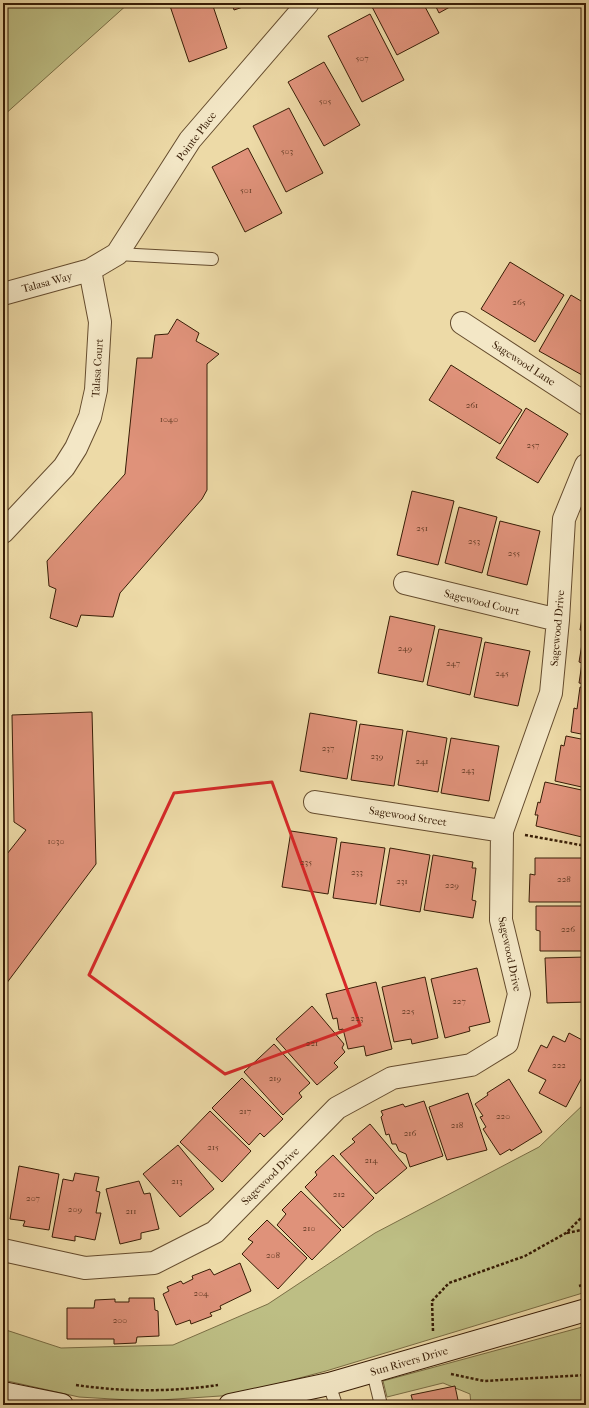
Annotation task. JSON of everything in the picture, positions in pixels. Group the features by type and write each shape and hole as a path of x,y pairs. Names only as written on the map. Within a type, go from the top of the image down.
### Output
{"street":[{"name":"Pointe Place","path":"90,270 117,254 190,140 308,3"},
{"name":"Talasa Way","path":"3,294 90,270"},
{"name":"Talasa Court","path":"3,532 64,466 76,448 90,417 96,390 100,322 90,270"},
{"name":"Sagewood Lane","path":"462,323 586,404"},
{"name":"Sagewood Drive","path":"3,1250 85,1268 154,1263 214,1232 337,1108 392,1078 471,1065 507,1042 519,994 501,920 502,831 551,693 558,620 564,519 586,465"},
{"name":"Sagewood Court","path":"405,583 558,620"},
{"name":"Sagewood Street","path":"315,802 502,831"},
{"name":"Sun Rivers Drive","path":"230,1405 329,1384 586,1310"},
{"path":"3,1393 62,1405"}],"lane":[{"path":"117,254 212,259"},
{"path":"373,1372 381,1405"},
{"path":"329,1384 336,1405"}],"path":[{"path":"502,831 586,846"},
{"path":"440,1352 432,1328 432,1301 449,1283 525,1256 566,1233 586,1213"},
{"path":"566,1233 586,1229"},
{"path":"578,1287 586,1284"},
{"path":"425,1331 440,1326"},
{"path":"448,1373 484,1381 586,1375"},
{"path":"75,1385 97,1389 188,1390 225,1384"}],"highlighted area":[{"path":"272,782 360,1025 225,1074 89,975 174,793"}],"green space":[{"path":"3,3 129,3 3,116"},
{"path":"586,1102 586,1292 326,1371 235,1395 146,1401 79,1397 3,1380 3,1329 61,1348 173,1345 268,1304 375,1233 539,1147"},
{"path":"586,1326 586,1405 471,1405 470,1394 443,1383 387,1397 383,1381"}],"building":[{"path":"169,3 212,3 227,48 189,62"},
{"path":"232,3 255,3 234,10"},
{"path":"370,3 423,3 439,33 397,55"},
{"path":"434,3 457,3 439,13"},
{"path":"370,14 404,80 362,102 328,36"},
{"path":"324,62 360,125 324,146 288,82"},
{"path":"289,108 323,173 286,192 253,126"},
{"path":"248,148 282,213 245,232 212,167"},
{"path":"510,262 564,295 535,342 481,309"},
{"path":"571,295 586,304 586,369 582,375 539,351"},
{"path":"177,319 199,333 196,341 219,354 207,364 207,490 202,499 120,593 113,617 81,615 77,627 50,618 56,589 49,586 47,561 125,474 137,358 152,358 155,335 168,334"},
{"path":"451,365 522,410 500,444 429,400"},
{"path":"526,408 568,434 538,483 496,458"},
{"path":"412,491 454,501 438,565 397,555"},
{"path":"459,507 497,517 482,573 445,563"},
{"path":"500,521 540,531 527,585 487,575"},
{"path":"586,595 586,631 580,630"},
{"path":"390,616 435,626 423,682 378,673"},
{"path":"439,629 482,638 470,695 427,685"},
{"path":"583,638 586,638 586,684 579,683 582,663 579,662"},
{"path":"485,642 530,651 518,706 474,697"},
{"path":"580,687 586,688 586,735 571,732 574,708 577,709"},
{"path":"92,712 96,864 6,984 3,984 3,859 26,830 14,822 12,715"},
{"path":"310,713 357,721 347,779 300,771"},
{"path":"360,724 403,730 394,786 351,780"},
{"path":"407,731 447,738 438,792 398,785"},
{"path":"566,736 586,740 586,788 555,781 561,745 564,746"},
{"path":"451,738 499,746 489,801 441,793"},
{"path":"545,782 586,791 586,838 536,826 538,815 535,815 538,802 540,803"},
{"path":"291,831 337,838 328,894 282,887"},
{"path":"341,842 385,848 376,904 333,898"},
{"path":"390,848 430,855 420,912 380,905"},
{"path":"433,855 473,862 472,868 476,868 472,900 476,901 473,918 424,910"},
{"path":"535,858 583,858 583,867 586,867 586,902 529,902 530,874 535,875"},
{"path":"536,906 586,906 586,951 540,951 540,931 536,930"},
{"path":"586,957 586,1002 547,1003 545,958"},
{"path":"477,968 490,1022 469,1027 470,1031 445,1038 431,979"},
{"path":"425,977 438,1038 412,1044 411,1039 394,1042 382,987"},
{"path":"376,982 392,1049 366,1056 364,1046 348,1049 343,1029 339,1030 337,1018 333,1019 326,994"},
{"path":"312,1006 344,1044 342,1048 345,1052 334,1063 338,1067 317,1085 276,1039"},
{"path":"569,1033 586,1042 586,1070 566,1107 539,1093 546,1080 528,1071 541,1045 547,1048 553,1036 565,1042"},
{"path":"274,1044 310,1083 299,1093 302,1097 283,1115 244,1072"},
{"path":"242,1078 283,1119 264,1137 260,1133 249,1145 212,1108"},
{"path":"509,1079 542,1132 511,1151 510,1149 500,1155 483,1129 486,1127 480,1117 483,1116 475,1104 488,1095 487,1093"},
{"path":"468,1093 487,1150 447,1160 429,1107"},
{"path":"424,1101 443,1156 410,1167 406,1154 399,1151 396,1144 392,1144 389,1134 386,1135 381,1117 383,1115 381,1111 403,1104 405,1107"},
{"path":"210,1111 251,1151 222,1182 180,1142"},
{"path":"370,1124 407,1168 376,1194 340,1154 355,1142 352,1139"},
{"path":"178,1145 214,1189 180,1217 143,1174"},
{"path":"333,1155 374,1198 343,1228 305,1187 317,1175 315,1172"},
{"path":"19,1166 59,1174 49,1230 23,1226 25,1221 10,1219"},
{"path":"75,1173 99,1177 96,1191 100,1192 96,1213 101,1213 95,1240 75,1236 75,1241 52,1237 63,1179 73,1181"},
{"path":"139,1181 144,1194 150,1193 159,1229 141,1233 141,1239 120,1244 106,1189"},
{"path":"301,1191 341,1230 312,1260 277,1225 286,1214 282,1210"},
{"path":"267,1220 307,1258 278,1289 242,1254 253,1242 248,1239"},
{"path":"240,1263 251,1291 220,1306 221,1309 210,1313 212,1316 191,1324 190,1320 176,1325 163,1294 169,1291 167,1287 181,1281 183,1284 193,1279 192,1276 210,1269 214,1275"},
{"path":"129,1298 154,1298 155,1310 158,1311 159,1336 137,1337 136,1343 114,1344 114,1339 67,1339 67,1308 94,1308 95,1300 115,1299 115,1302 129,1302"},
{"path":"455,1386 459,1405 414,1405 411,1395"}]}
